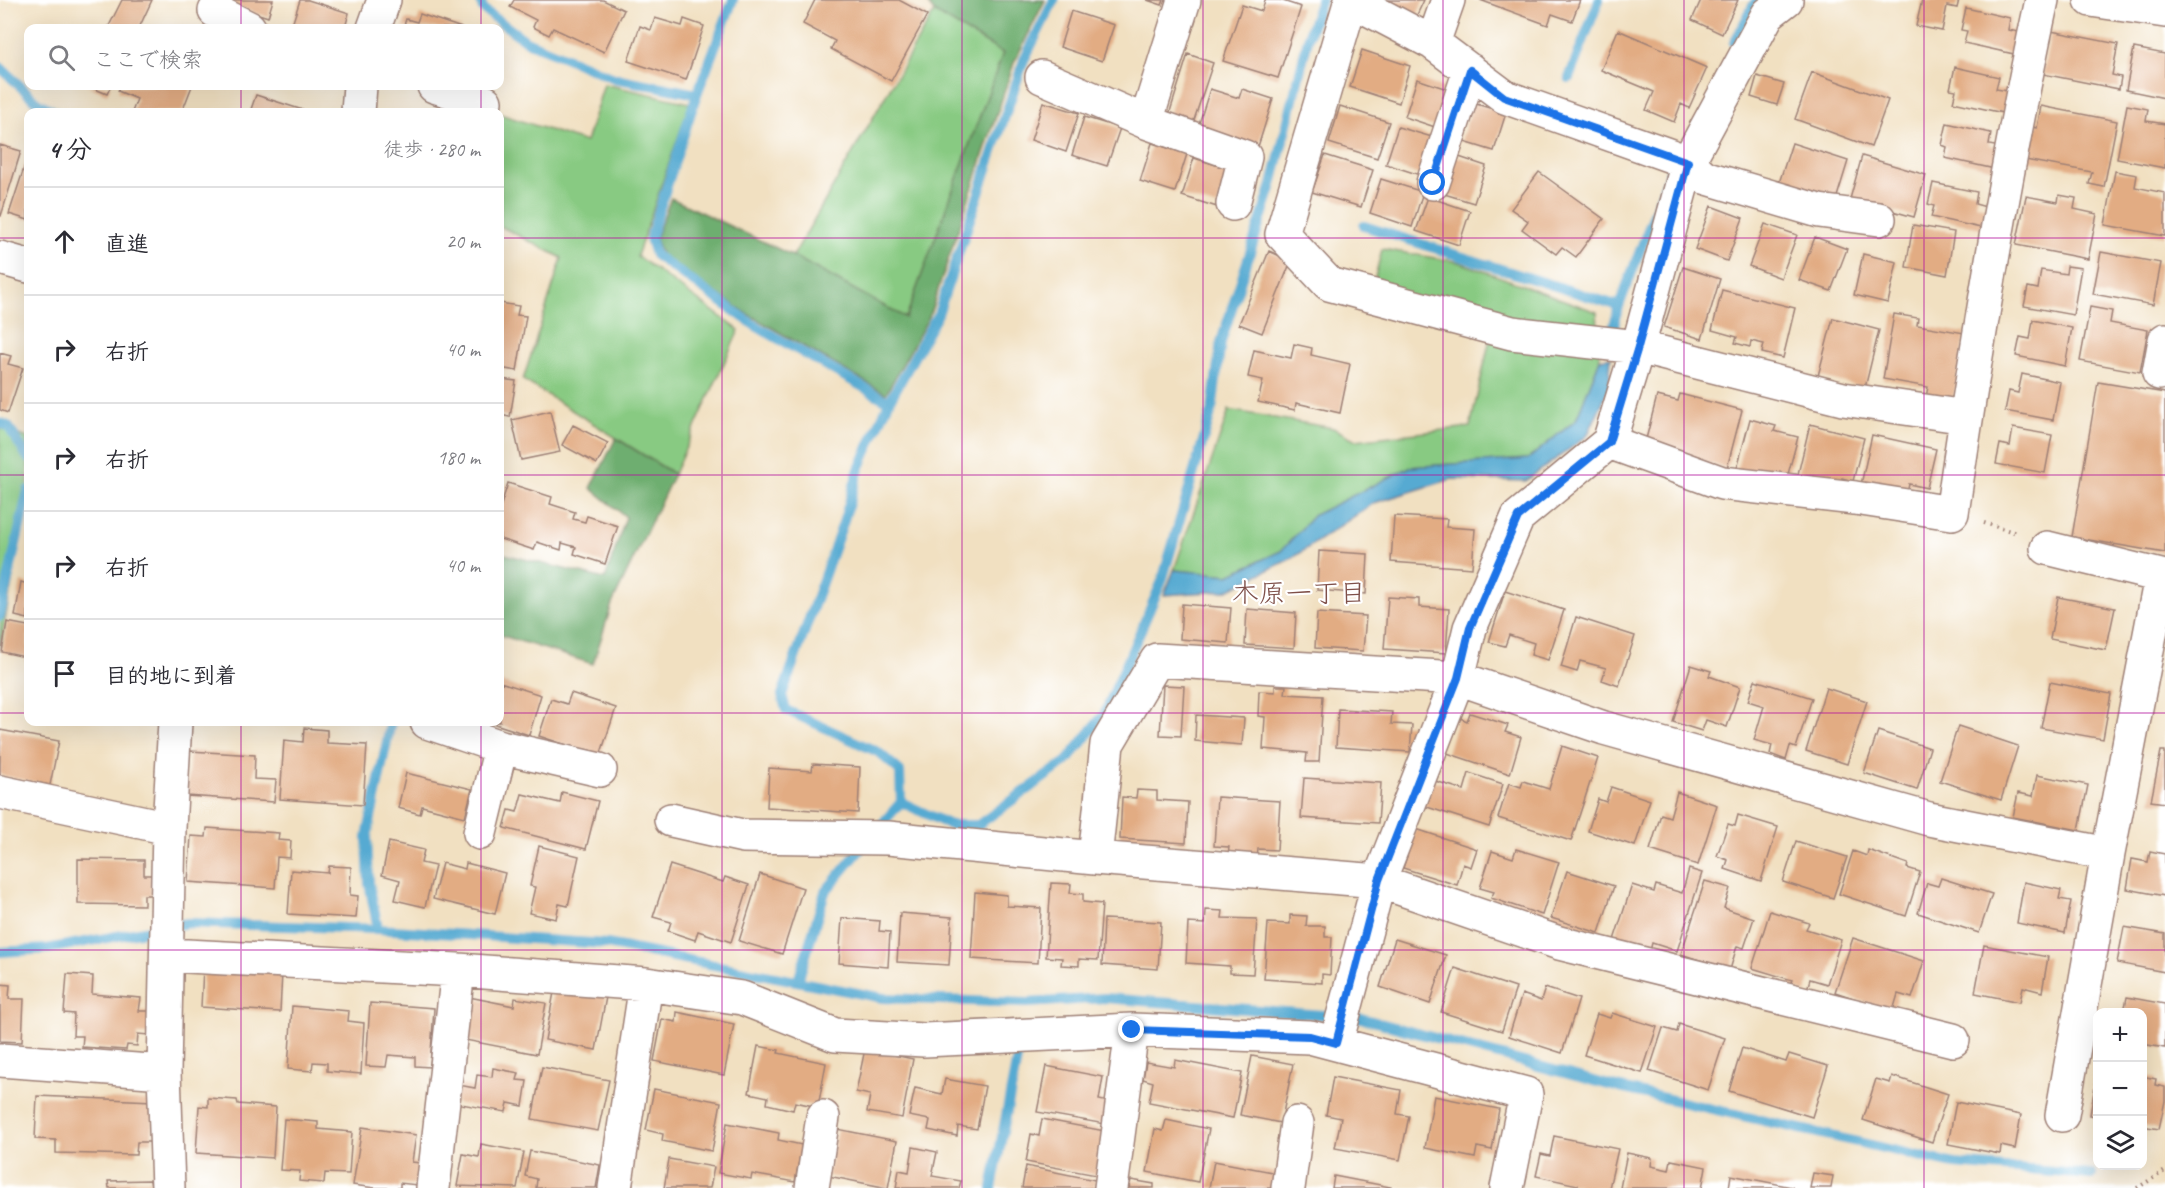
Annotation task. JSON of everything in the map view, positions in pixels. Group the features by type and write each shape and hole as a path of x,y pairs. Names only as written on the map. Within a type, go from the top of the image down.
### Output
{"street":[{"path":"375,24 384,0"},
{"path":"1146,122 1184,0"},
{"path":"1879,219 1819,211 1704,177 1675,156 1504,97 1433,43 1351,0 1282,234 1329,284 1512,333 1638,347 1843,399 1966,417"},
{"path":"1433,43 1448,0"},
{"path":"1336,1043 1379,880 1458,678 1470,628 1518,517 1609,442 1638,347 1675,156 1768,14 1786,0"},
{"path":"1609,442 1722,483 1855,498 1952,513 1966,417 2023,89 2042,0"},
{"path":"2091,0 2165,11"},
{"path":"215,11 241,24"},
{"path":"1433,183 1470,70"},
{"path":"1042,77 1146,122 1245,157 1233,204"},
{"path":"358,108 360,90"},
{"path":"447,90 485,102"},
{"path":"0,258 24,265"},
{"path":"2159,374 2165,340"},
{"path":"2037,542 2163,577 2108,854 2062,1115"},
{"path":"1095,858 1107,744 1156,660 1458,678 1604,728 1929,819 2108,854"},
{"path":"168,1188 164,1072 168,828 175,726"},
{"path":"440,726 501,747 600,770"},
{"path":"480,833 501,747"},
{"path":"0,792 168,828"},
{"path":"671,820 743,836 888,838 1095,858 1379,880 1559,943 1953,1040"},
{"path":"168,937 458,970 646,984 742,998 835,1035 924,1040 1132,1030 1310,1036 1526,1094 1506,1188"},
{"path":"433,1188 458,970"},
{"path":"615,1188 646,984"},
{"path":"1111,1188 1132,1030"},
{"path":"0,1060 164,1072"},
{"path":"812,1188 823,1117"},
{"path":"1288,1188 1298,1123"}],"path":[{"path":"1952,513 2037,542"},
{"path":"2137,1188 2165,1171"}],"green space":[{"path":"925,0 1045,0 1014,63 929,317 886,394 746,313 663,258 655,239 671,198 793,256 906,318 1003,53 934,12"},
{"path":"934,12 1003,53 906,318 793,256"},
{"path":"604,84 690,103 637,256 739,330 674,474 523,380 562,258 504,228 504,115 586,142"},
{"path":"1382,249 1459,262 1597,312 1600,359 1576,420 1528,459 1410,467 1314,515 1281,551 1229,575 1174,570 1229,410 1333,428 1356,440 1470,427 1494,321 1372,289"},
{"path":"0,428 24,437 24,516 0,648"},
{"path":"616,438 674,474 612,604 593,664 504,636 504,554 605,579 626,517 591,488"}],"water":[{"path":"1611,357 1609,388 1587,436 1526,481 1452,479 1374,503 1294,557 1226,591 1164,595 1174,570 1229,575 1281,551 1314,515 1410,467 1528,459 1576,420 1600,359"}],"building":[{"path":"122,0 152,0 141,24 110,24"},
{"path":"217,0 273,0 268,17"},
{"path":"300,0 308,0 349,13 346,24 292,24"},
{"path":"514,0 603,0 624,10 604,52 553,28 549,35 533,27 536,20 510,7"},
{"path":"815,0 899,0 927,15 891,81 831,49 835,41 803,24"},
{"path":"1147,0 1164,0 1162,5"},
{"path":"1265,0 1280,0 1301,7 1278,78 1223,61 1242,5 1262,11"},
{"path":"1385,0 1424,0 1416,17"},
{"path":"1480,0 1580,0 1572,21 1552,14 1548,25"},
{"path":"1701,0 1738,0 1722,34 1692,20"},
{"path":"1922,0 1959,0 1957,8 1947,6 1942,31 1916,26"},
{"path":"1966,8 2010,18 2008,30 2019,32 2014,54 1964,43 1967,31 1961,30"},
{"path":"1071,11 1114,25 1102,61 1060,47"},
{"path":"420,14 450,24 404,24 406,19 417,22"},
{"path":"655,18 682,26 684,19 704,26 686,80 628,61 640,26 651,30"},
{"path":"1618,30 1707,68 1689,108 1681,104 1674,122 1646,110 1654,92 1601,70"},
{"path":"2051,31 2118,44 2112,75 2121,77 2119,89 2043,74"},
{"path":"2134,48 2165,54 2165,98 2126,90"},
{"path":"1362,50 1410,66 1399,103 1350,87"},
{"path":"1188,54 1213,63 1192,126 1168,118"},
{"path":"1955,67 1999,77 1996,89 2008,91 2003,113 1953,102 1956,90 1950,89"},
{"path":"1812,72 1888,100 1871,147 1795,119"},
{"path":"1757,76 1784,84 1777,105 1751,97"},
{"path":"1417,79 1450,90 1438,128 1405,117"},
{"path":"1210,89 1239,98 1242,89 1273,99 1256,153 1196,133"},
{"path":"98,90 109,90 107,94"},
{"path":"190,90 184,108 134,108 137,99 118,91"},
{"path":"256,95 297,108 251,108"},
{"path":"1043,102 1079,113 1066,152 1031,140"},
{"path":"1473,103 1506,113 1494,151 1461,141"},
{"path":"2127,105 2148,109 2146,121 2165,124 2165,168 2117,159"},
{"path":"1340,106 1389,122 1377,158 1329,143"},
{"path":"2041,106 2117,121 2104,187 2089,184 2092,172 2025,160 2032,127 2037,128"},
{"path":"1084,117 1120,128 1107,166 1072,155"},
{"path":"1947,123 1991,133 1989,145 2000,147 1995,169 1945,158 1947,147 1942,145"},
{"path":"1398,127 1432,137 1420,175 1386,164"},
{"path":"1152,143 1187,154 1175,192 1140,181"},
{"path":"1792,143 1848,161 1836,200 1779,183"},
{"path":"0,145 21,151 1,216 0,216"},
{"path":"1325,155 1373,170 1361,207 1312,192"},
{"path":"1453,155 1486,166 1474,203 1441,193"},
{"path":"1862,156 1926,175 1914,217 1850,199"},
{"path":"1194,158 1229,169 1217,207 1182,196"},
{"path":"24,168 24,219 9,214"},
{"path":"2115,171 2137,175 2135,187 2165,193 2165,236 2105,225"},
{"path":"1539,172 1604,219 1576,257 1562,247 1556,254 1522,229 1528,221 1511,209"},
{"path":"1381,179 1423,192 1412,227 1370,213"},
{"path":"1933,183 1977,192 1975,204 1986,207 1981,228 1931,217 1934,206 1928,204"},
{"path":"2059,195 2076,198 2074,209 2097,214 2088,259 2016,245 2026,196 2058,202"},
{"path":"1428,197 1470,211 1459,245 1416,231"},
{"path":"1711,206 1743,218 1727,261 1695,249"},
{"path":"1765,224 1797,235 1781,278 1749,266"},
{"path":"1913,225 1954,232 1947,275 1906,267"},
{"path":"1815,237 1847,249 1831,291 1799,280"},
{"path":"1269,251 1291,261 1262,333 1239,324"},
{"path":"2101,252 2161,263 2153,305 2093,294"},
{"path":"1863,254 1897,262 1888,303 1854,295"},
{"path":"2067,266 2081,268 2073,315 2024,306 2028,287 2038,289 2041,270 2066,274"},
{"path":"1683,267 1720,279 1702,339 1664,327"},
{"path":"1722,290 1795,308 1783,358 1762,353 1764,344 1751,341 1750,347 1735,343 1737,337 1712,330"},
{"path":"504,304 519,306 517,315 526,316 517,371 504,369"},
{"path":"2090,307 2112,311 2110,323 2148,330 2140,372 2080,361"},
{"path":"1894,314 1918,318 1917,325 1965,333 1953,401 1926,397 1928,387 1883,379"},
{"path":"1833,318 1879,330 1865,388 1818,376"},
{"path":"2033,320 2072,328 2065,366 2016,356 2020,337 2030,339"},
{"path":"1294,344 1312,348 1311,355 1350,364 1340,413 1296,403 1295,410 1258,402 1263,380 1248,377 1254,350 1291,358"},
{"path":"0,353 11,356 8,364 23,368 8,413 0,410"},
{"path":"2022,374 2060,382 2053,420 2005,411 2009,391 2018,393"},
{"path":"504,380 516,381 510,417 504,416"},
{"path":"2098,382 2165,393 2165,553 2072,537"},
{"path":"1680,394 1742,410 1727,468 1644,447 1657,396 1678,401"},
{"path":"550,411 560,452 521,460 512,420"},
{"path":"1750,419 1776,426 1774,431 1798,437 1787,478 1736,472"},
{"path":"1810,424 1864,438 1853,481 1842,478 1839,489 1798,474"},
{"path":"573,425 608,443 597,464 562,445"},
{"path":"2013,428 2052,435 2045,473 1996,464 2000,444 2010,446"},
{"path":"1872,435 1936,449 1927,488 1909,484 1906,499 1860,489"},
{"path":"508,483 552,497 550,504 575,512 573,519 585,522 587,516 618,526 605,564 574,554 576,547 562,543 561,550 537,542 534,550 504,540 504,496"},
{"path":"1394,516 1447,519 1446,527 1475,529 1472,568 1391,562"},
{"path":"1319,551 1368,554 1366,594 1317,590"},
{"path":"21,582 24,583 24,618 15,616"},
{"path":"1505,591 1564,610 1548,660 1531,655 1534,643 1509,635 1505,646 1489,642"},
{"path":"1388,597 1419,599 1419,607 1449,609 1446,653 1384,649"},
{"path":"2058,597 2115,608 2106,650 2050,639"},
{"path":"1182,604 1231,608 1228,643 1180,639"},
{"path":"1247,609 1296,613 1294,648 1245,645"},
{"path":"1317,613 1366,616 1363,651 1315,648"},
{"path":"1576,617 1635,636 1619,686 1602,680 1606,668 1580,661 1577,672 1561,667"},
{"path":"7,622 24,625 24,657 2,652"},
{"path":"1691,665 1711,671 1709,676 1740,687 1727,727 1706,720 1702,731 1673,722"},
{"path":"1755,680 1812,698 1796,748 1790,746 1786,760 1770,754 1772,745 1754,740 1764,706 1748,701"},
{"path":"2050,682 2111,694 2103,739 2041,728"},
{"path":"504,683 541,695 529,735 501,726 504,726"},
{"path":"1163,685 1184,686 1181,736 1160,735"},
{"path":"1275,686 1286,686 1285,694 1323,696 1319,762 1306,762 1307,753 1263,749 1265,717 1258,716 1259,691 1275,692"},
{"path":"1826,688 1867,701 1847,764 1806,751"},
{"path":"571,693 616,708 600,756 539,736 551,699 567,704"},
{"path":"1338,709 1392,712 1391,724 1412,725 1410,752 1336,747"},
{"path":"1470,713 1508,725 1505,732 1521,737 1510,774 1447,753 1458,717 1467,721"},
{"path":"1196,715 1244,718 1242,745 1195,741"},
{"path":"1958,726 2018,746 2001,800 1940,781"},
{"path":"304,728 327,730 327,743 367,745 363,805 280,799 284,740 303,742"},
{"path":"0,730 59,741 50,785 0,775"},
{"path":"1878,731 1930,748 1917,790 1864,773"},
{"path":"1562,746 1598,758 1571,841 1498,818 1509,783 1521,787 1523,781 1549,789"},
{"path":"190,751 255,755 254,779 276,780 274,802 187,796"},
{"path":"2161,751 2165,751 2165,803 2151,801"},
{"path":"813,764 860,767 858,813 767,807 769,768 812,771"},
{"path":"406,773 472,789 465,817 422,806 420,814 398,808"},
{"path":"1469,773 1503,784 1489,827 1424,806 1432,780 1464,790"},
{"path":"2037,775 2088,785 2079,830 2013,817 2018,793 2033,796"},
{"path":"1304,778 1381,783 1378,823 1301,818"},
{"path":"1611,787 1650,800 1635,846 1588,831 1598,799 1606,802"},
{"path":"1137,790 1157,791 1157,800 1188,802 1186,843 1120,839 1122,797 1136,798"},
{"path":"562,792 598,801 586,849 504,828 509,810 517,812 522,794 560,803"},
{"path":"1677,792 1717,805 1698,865 1650,850 1661,814 1670,817"},
{"path":"1217,797 1280,801 1277,850 1258,849 1257,858 1228,856 1229,847 1214,846"},
{"path":"1738,815 1778,827 1761,881 1725,869 1728,860 1717,856 1728,824 1735,826"},
{"path":"207,828 279,833 278,840 291,841 290,858 277,857 275,888 188,882 191,836 206,837"},
{"path":"1416,829 1477,849 1471,867 1463,864 1457,885 1403,868"},
{"path":"1796,841 1847,857 1833,898 1783,882"},
{"path":"389,842 424,850 421,863 435,866 425,907 395,900 400,880 382,875"},
{"path":"539,846 579,856 568,906 559,904 556,919 529,913 535,887 530,886"},
{"path":"1516,849 1559,862 1542,915 1491,898 1494,892 1480,888 1492,851 1513,858"},
{"path":"1868,850 1908,864 1907,868 1920,872 1906,916 1839,894 1853,851 1867,856"},
{"path":"2150,851 2165,854 2165,896 2127,889 2132,859 2148,862"},
{"path":"78,859 144,860 144,875 151,875 151,895 144,895 144,905 78,904"},
{"path":"442,863 465,869 466,863 505,873 495,914 433,899"},
{"path":"670,865 723,882 725,877 749,885 731,942 698,931 695,940 668,931 671,922 653,917"},
{"path":"329,866 351,867 350,895 358,896 356,918 288,914 291,870 328,873"},
{"path":"1689,869 1702,873 1677,951 1652,943 1650,951 1614,940 1632,885 1654,892 1656,885 1682,893"},
{"path":"1567,871 1614,886 1599,933 1551,918"},
{"path":"760,874 803,888 782,954 739,941"},
{"path":"1941,878 1992,894 1979,933 1918,913 1927,883 1938,886"},
{"path":"1705,881 1730,888 1724,908 1754,918 1744,948 1737,946 1730,970 1681,954"},
{"path":"2024,882 2061,890 2059,899 2071,901 2065,933 2017,923"},
{"path":"1051,883 1071,884 1070,893 1083,894 1083,902 1102,904 1098,960 1079,959 1079,966 1061,965 1062,958 1046,957"},
{"path":"975,892 1007,895 1007,906 1041,908 1038,963 971,959"},
{"path":"1206,910 1223,911 1222,918 1257,919 1253,974 1230,973 1230,966 1186,963 1188,923 1205,924"},
{"path":"1770,911 1809,923 1806,929 1841,940 1827,984 1810,979 1806,993 1789,987 1792,980 1752,968"},
{"path":"900,913 952,917 949,965 897,962"},
{"path":"1290,915 1307,916 1306,926 1325,926 1325,937 1332,937 1330,975 1322,974 1322,983 1264,979 1268,923 1290,924"},
{"path":"842,918 880,921 879,931 890,932 888,967 839,963"},
{"path":"1104,919 1161,922 1158,969 1102,965"},
{"path":"2124,927 2165,934 2165,972 2117,963"},
{"path":"1853,938 1924,961 1912,998 1898,994 1893,1011 1835,992"},
{"path":"1395,939 1446,955 1430,1004 1380,987"},
{"path":"1984,945 2048,957 2042,992 2023,987 2020,1002 1975,993"},
{"path":"203,968 282,973 280,1012 201,1007"},
{"path":"1455,968 1516,988 1502,1031 1441,1012"},
{"path":"67,974 93,976 92,994 141,998 139,1011 151,1011 149,1035 138,1034 137,1046 127,1045 126,1050 82,1047 83,1036 73,1036 74,1014 64,1013"},
{"path":"0,984 10,985 9,999 24,999 22,1042 0,1041"},
{"path":"555,987 606,997 596,1050 545,1040"},
{"path":"1545,988 1579,999 1562,1053 1509,1036 1522,994 1541,1001"},
{"path":"469,997 514,1006 515,998 546,1003 537,1054 460,1039"},
{"path":"2127,997 2165,1004 2165,1048 2147,1045 2147,1008 2125,1008"},
{"path":"370,1003 434,1008 430,1067 415,1066 415,1057 388,1055 386,1067 366,1066"},
{"path":"292,1006 349,1011 348,1021 364,1023 361,1074 327,1071 327,1063 313,1062 312,1071 288,1069"},
{"path":"677,1012 734,1024 724,1075 654,1061 662,1019 676,1022"},
{"path":"1612,1013 1657,1027 1642,1073 1584,1055 1597,1014 1610,1018"},
{"path":"1679,1024 1725,1038 1708,1090 1649,1071 1663,1028 1677,1032"},
{"path":"758,1046 779,1050 778,1053 826,1063 818,1107 795,1102 793,1110 767,1104 768,1097 749,1093"},
{"path":"1742,1048 1786,1062 1789,1054 1828,1066 1812,1117 1729,1091"},
{"path":"865,1049 913,1059 902,1118 867,1112 870,1095 856,1092"},
{"path":"1252,1056 1293,1064 1281,1123 1240,1115"},
{"path":"1175,1060 1242,1073 1233,1118 1149,1102 1153,1082 1143,1079 1146,1062 1174,1067"},
{"path":"1046,1066 1103,1077 1099,1100 1109,1102 1105,1124 1037,1112"},
{"path":"542,1067 609,1080 598,1131 532,1119"},
{"path":"493,1068 519,1073 517,1080 527,1081 523,1106 508,1103 506,1112 455,1103 459,1085 475,1088 477,1075 492,1077"},
{"path":"1892,1076 1948,1094 1932,1142 1863,1120 1876,1079 1890,1083"},
{"path":"1333,1077 1401,1090 1397,1114 1409,1116 1400,1160 1335,1148 1341,1118 1326,1115"},
{"path":"2147,1077 2156,1079 2155,1085 2165,1087 2165,1101 2159,1129 2147,1127"},
{"path":"945,1079 985,1086 977,1129 958,1126 957,1136 928,1130 930,1120 909,1116 915,1088 942,1094"},
{"path":"654,1089 721,1102 712,1151 662,1141 663,1134 646,1130"},
{"path":"37,1096 153,1101 152,1142 137,1142 136,1155 56,1153 56,1140 35,1139"},
{"path":"1434,1096 1499,1109 1492,1150 1477,1147 1475,1158 1425,1148"},
{"path":"208,1098 237,1100 238,1104 276,1107 273,1158 196,1153 199,1106 208,1107"},
{"path":"2093,1098 2093,1116 2090,1115"},
{"path":"1956,1102 2021,1115 2015,1149 2001,1146 2000,1154 1948,1144"},
{"path":"284,1119 318,1122 318,1129 352,1132 349,1174 325,1173 324,1183 299,1181 300,1171 280,1170"},
{"path":"1042,1119 1105,1131 1096,1175 1026,1162 1031,1134 1039,1136"},
{"path":"1166,1120 1209,1129 1198,1182 1147,1172 1155,1129 1163,1131"},
{"path":"727,1123 779,1133 778,1140 802,1145 795,1182 752,1174 751,1179 718,1173"},
{"path":"362,1127 416,1135 412,1162 420,1163 417,1185 400,1183 400,1188 375,1188 353,1185"},
{"path":"837,1129 897,1141 888,1188 828,1176"},
{"path":"1554,1136 1618,1149 1609,1188 1578,1188 1578,1185 1536,1176 1541,1154 1550,1156"},
{"path":"481,1144 524,1152 517,1188 457,1186 463,1154 479,1157"},
{"path":"913,1147 937,1152 932,1176 961,1181 959,1188 896,1188 899,1170 909,1172"},
{"path":"530,1151 600,1165 596,1188 536,1188 537,1179 525,1176"},
{"path":"1627,1153 1652,1158 1651,1166 1669,1170 1671,1160 1706,1167 1702,1188 1620,1188"},
{"path":"669,1159 714,1167 710,1188 664,1188"},
{"path":"1214,1161 1278,1173 1275,1188 1209,1188"},
{"path":"1026,1166 1095,1180 1094,1188 1022,1188"},
{"path":"1813,1173 1833,1176 1831,1188 1810,1188"},
{"path":"1731,1175 1792,1187 1792,1188 1729,1188"},
{"path":"1334,1176 1391,1187 1391,1188 1332,1188"},
{"path":"150,1180 151,1188 109,1188 108,1181"},
{"path":"1131,1180 1154,1184 1154,1188 1129,1188"}],"waterway":[{"path":"480,0 483,9 503,24"},
{"path":"504,25 526,41 614,78 697,94 733,0"},
{"path":"889,402 938,314 1024,60 1054,0"},
{"path":"875,832 901,802 950,825 978,825 1067,761 1105,713 1162,581 1212,410 1221,342 1272,185 1310,31 1321,0"},
{"path":"1569,78 1599,0"},
{"path":"1734,43 1758,0"},
{"path":"0,67 24,90"},
{"path":"24,90 38,103 48,108"},
{"path":"697,94 650,238 655,255 754,325 889,402 859,469 843,523 782,695 786,710 878,752 900,771 901,802"},
{"path":"1610,341 1619,306 1673,164"},
{"path":"1364,226 1619,306"},
{"path":"0,423 8,426 24,452"},
{"path":"0,616 24,508"},
{"path":"378,929 369,883 367,837 390,726"},
{"path":"798,981 825,892 865,844"},
{"path":"0,952 47,949 188,923 378,929 607,944 883,998 1027,1003 1105,998 1361,1018 1620,1088 1954,1164 2092,1175"},
{"path":"992,1188 1017,1059"}],"district":[{"name":"木原一丁目","path":"1299,593"}],"route":[{"path":"1132,1030 1310,1036 1336,1043 1379,880 1458,678 1470,628 1518,517 1609,442 1638,347 1688,162 1504,97 1470,70 1433,183"}]}
